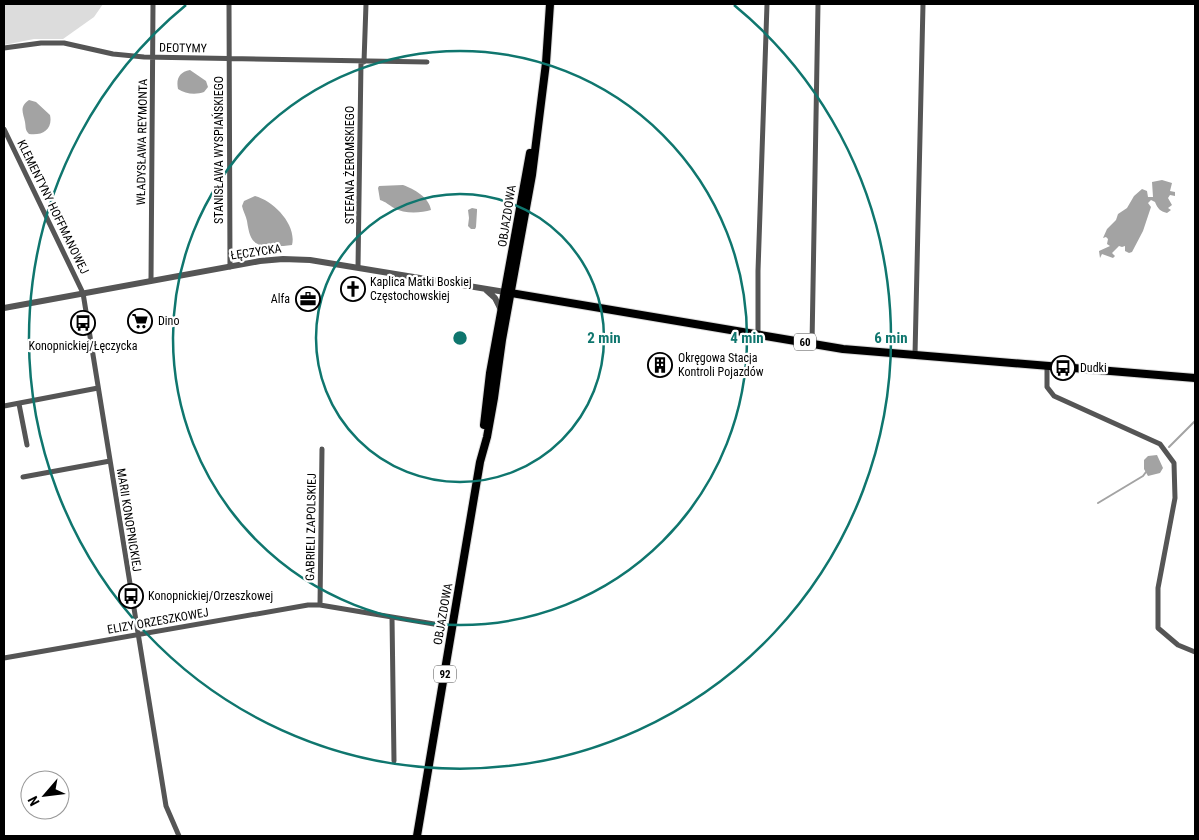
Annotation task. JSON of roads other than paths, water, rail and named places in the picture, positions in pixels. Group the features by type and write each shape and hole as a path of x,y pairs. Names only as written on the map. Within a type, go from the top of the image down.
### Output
{"main road":[{"name":"OBJAZDOWA","path":"417,836 482,456 490,422 508,292 533,138 537,129 546,63 550,4"},
{"name":"OBJAZDOWA","path":"482,456 490,373 508,292"},
{"name":"60","path":"508,292 843,349 1195,378"}],"street":[{"name":"WŁADYSŁAWA REYMONTA","path":"151,281 153,4"},
{"name":"STANISŁAWA WYSPIAŃSKIEGO","path":"229,4 230,267"},
{"path":"362,62 366,4"},
{"path":"758,334 758,271 767,4"},
{"path":"812,344 818,4"},
{"path":"915,355 924,4"},
{"name":"DEOTYMY","path":"4,48 41,43 64,43 113,54 153,57 427,62"},
{"name":"STEFANA ŻEROMSKIEGO","path":"358,267 362,62"},
{"name":"KLEMENTYNY HOFFMANOWEJ","path":"4,129 83,293"},
{"name":"ŁĘCZYCKA","path":"4,308 283,259 310,260 358,267 508,292"},
{"path":"484,288 495,298 502,313"},
{"name":"MARII KONOPNICKIEJ","path":"83,293 166,806 179,836"},
{"path":"1047,367 1047,387 1051,394 1160,444 1174,463 1175,498 1158,588 1158,628 1178,645 1195,652"},
{"path":"4,406 98,388"},
{"path":"19,404 26,446"},
{"name":"GABRIELI ZAPOLSKIEJ","path":"320,605 322,449"},
{"path":"23,478 110,461"},
{"name":"ELIZY ORZESZKOWEJ","path":"4,658 308,605 320,605 434,624"},
{"path":"392,617 394,761"}],"waterway":[{"path":"1169,447 1195,421"},
{"path":"1098,503 1143,476 1146,472"}],"place":[{"name":"Kaplica Matki Boskiej Częstochowskiej","path":"353,289"},
{"name":"Alfa","path":"308,299"},
{"name":"Dino","path":"140,321"},
{"name":"Konopnickiej/Łęczycka","path":"83,323"},
{"name":"Okręgowa Stacja Kontroli Pojazdów","path":"660,365"},
{"name":"Dudki","path":"1063,368"},
{"name":"Konopnickiej/Orzeszkowej","path":"131,596"}]}
